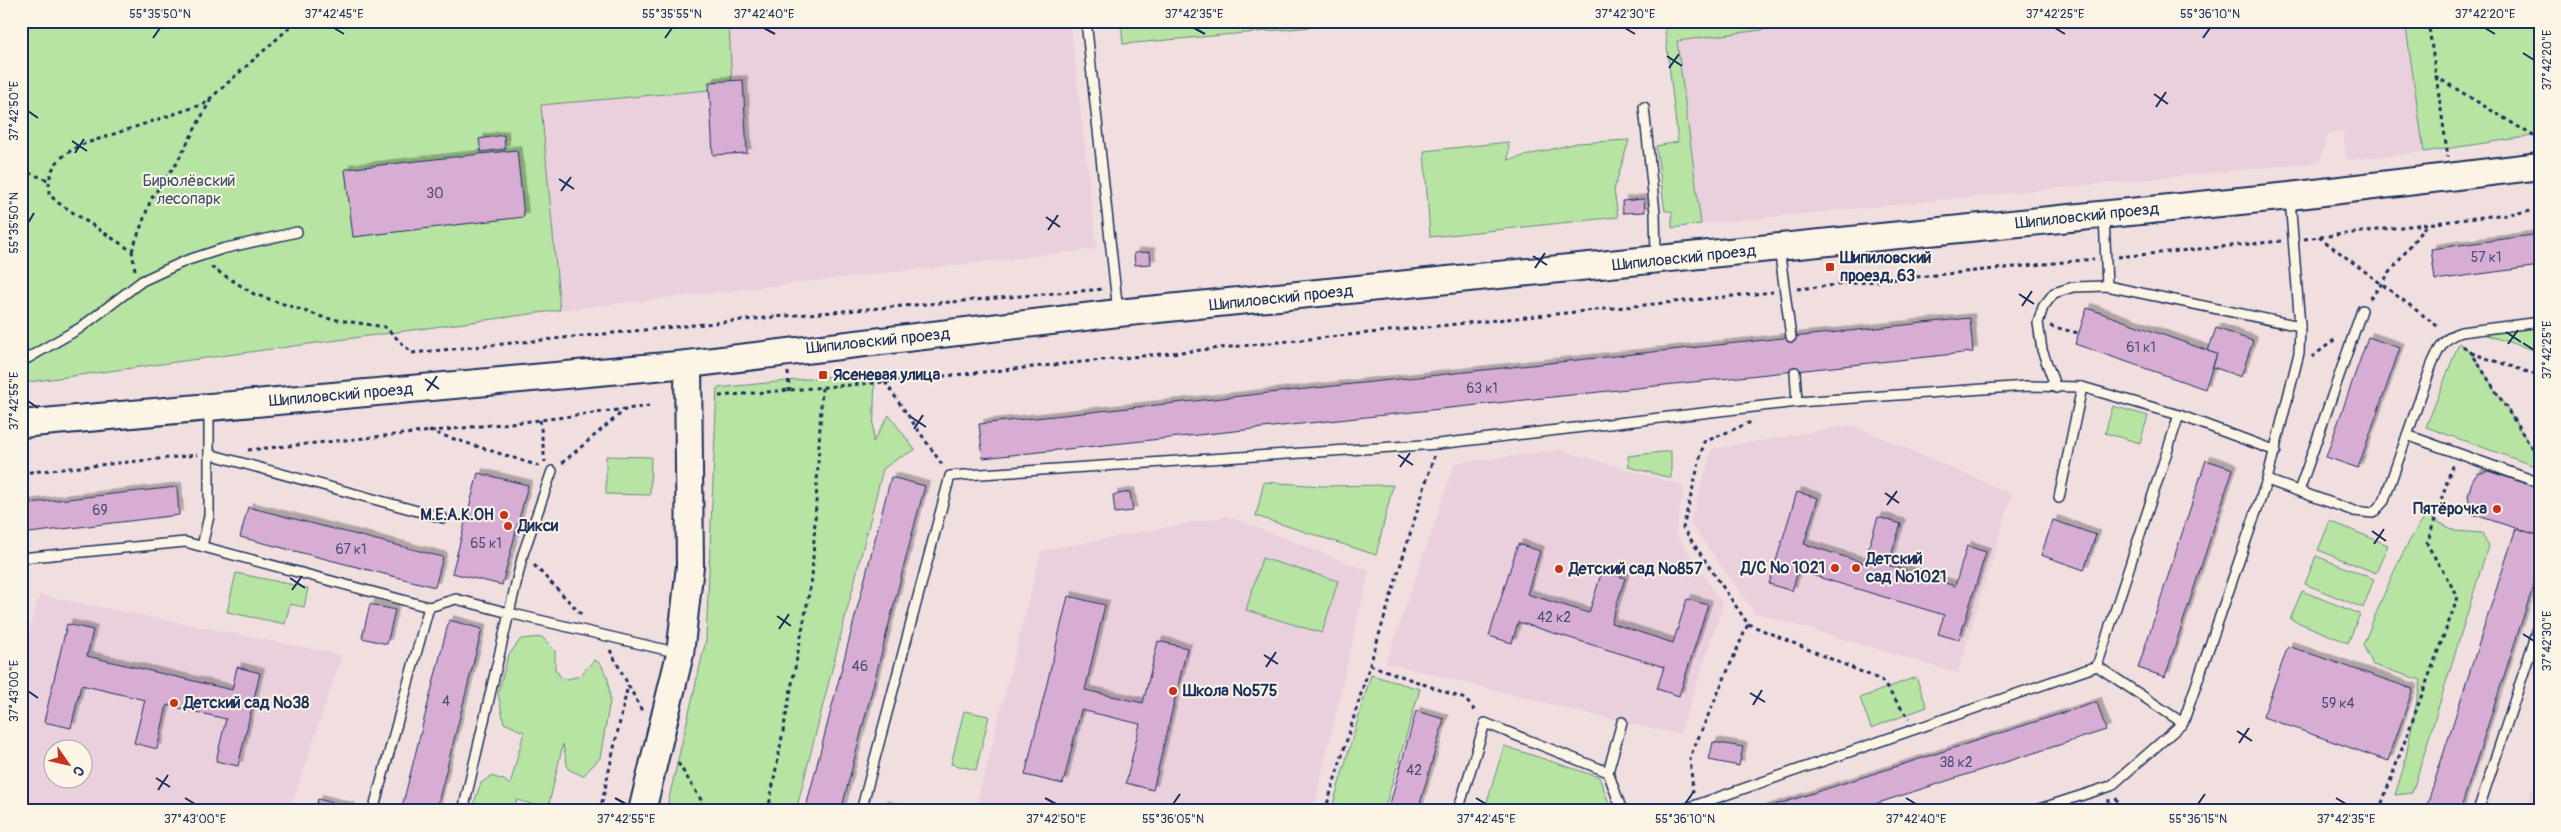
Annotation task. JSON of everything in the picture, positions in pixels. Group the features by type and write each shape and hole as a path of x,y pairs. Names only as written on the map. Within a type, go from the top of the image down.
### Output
{"main road":[{"name":"Шипиловский проезд","path":"21,424 688,364 1118,314 1656,261 2104,213 2290,196 2540,166"},
{"path":"642,811 680,654 690,566 688,364"}],"lane":[{"path":"1086,21 1118,314"},
{"path":"1644,107 1655,212 1656,261"},
{"path":"2032,811 2111,786 2183,723 2268,480 2295,369 2300,326 2290,196"},
{"path":"2104,213 2107,286"},
{"path":"21,362 80,328 142,281 196,257 222,249 297,232"},
{"path":"1778,248 1792,337"},
{"path":"2056,388 2042,350 2038,323 2043,307 2054,294 2074,287 2107,286 2300,326"},
{"path":"2299,491 2362,310"},
{"path":"2268,480 2354,511 2373,513 2384,501 2432,364 2442,344 2450,336 2461,332 2540,322"},
{"path":"1795,372 1797,402"},
{"path":"861,811 950,476 1438,444 1797,402 2026,386 2082,387 2179,416 2276,452"},
{"path":"2059,498 2082,387"},
{"path":"202,546 209,516 209,407"},
{"path":"2097,666 2179,416"},
{"path":"2407,435 2540,483"},
{"path":"209,454 443,518"},
{"path":"463,811 523,554 552,471"},
{"path":"21,558 185,542 429,607 456,600 680,654"},
{"path":"373,811 429,607"},
{"path":"2478,811 2540,622"},
{"path":"2097,666 2183,723"},
{"path":"1679,811 2097,666"},
{"path":"1622,722 1608,772 1622,811"},
{"path":"1458,811 1485,723 1608,772"}],"path":[{"path":"132,251 57,202 48,194 50,172 61,157 78,146 204,104 297,21"},
{"path":"2428,21 2434,75 2449,160"},
{"path":"2434,75 2540,140"},
{"path":"142,281 136,272 132,251 151,199 176,164 213,96"},
{"path":"21,170 48,180"},
{"path":"719,396 885,382 2293,240 2540,210"},
{"path":"2362,310 2426,224"},
{"path":"2319,237 2471,352 2540,376"},
{"path":"196,257 254,294 325,318 385,327 412,353 785,316 1114,288"},
{"path":"2038,323 2078,333"},
{"path":"2295,369 2358,323"},
{"path":"2471,352 2540,461"},
{"path":"787,364 789,391"},
{"path":"885,382 950,476"},
{"path":"768,811 812,578 822,388"},
{"path":"21,473 426,430 540,420 649,406"},
{"path":"552,471 626,409"},
{"path":"426,430 546,468 540,420"},
{"path":"1755,420 1704,442 1683,528 1748,624 1881,680 1915,728"},
{"path":"1325,811 1438,444"},
{"path":"2379,811 2458,597 2427,544 2456,453"},
{"path":"1694,805 1690,757 1748,624"},
{"path":"1370,665 1465,699 1485,723"},
{"path":"600,811 628,685"},
{"path":"678,763 708,811"}],"shaded area":[{"path":"822,21 1070,21 1097,249 560,310 541,105 732,88 728,24 775,27"},
{"path":"1830,21 2405,21 2424,152 2347,160 2343,131 2328,134 2319,162 1701,224 1677,40"},
{"name":"Детский сад №1021","path":"1852,425 2012,494 1958,673 1755,613 1690,523 1712,449"},
{"name":"Детский сад №857","path":"1560,450 1684,486 1676,533 1723,605 1680,734 1622,722 1386,663 1455,463"},
{"name":"Школа №575","path":"1227,516 1369,571 1313,811 975,811 1041,551"},
{"name":"Детский сад №38","path":"40,595 342,655 290,811 21,811 21,656"},
{"path":"2540,765 2540,811 2525,811"}],"green space":[{"name":"Бирюлёвский лесопарк","path":"21,21 822,21 775,27 729,24 732,88 541,105 560,310 21,383"},
{"path":"1121,21 1379,21 1123,44"},
{"path":"1664,21 1830,21 1677,41 1701,224 1672,228 1672,211 1665,211 1656,146 1678,142"},
{"path":"2405,21 2540,21 2540,135 2424,152"},
{"path":"1629,140 1614,190 1618,217 1430,237 1424,151 1509,142 1508,160 1577,143"},
{"path":"2540,327 2540,352 2483,334"},
{"path":"2459,343 2471,352 2540,461 2540,468 2426,427"},
{"path":"875,372 873,442 889,415 915,450 883,469 796,811 666,811 706,640 717,388"},
{"path":"2113,406 2148,416 2140,443 2105,433"},
{"path":"1671,451 1671,478 1629,467 1628,456"},
{"path":"606,456 651,457 650,495 606,494"},
{"path":"1264,482 1323,486 1393,485 1376,555 1256,516"},
{"path":"2426,515 2455,531 2482,533 2488,546 2412,793 2395,795 2404,766 2421,680 2373,665 2363,645 2399,561"},
{"path":"2330,521 2388,545 2376,573 2318,550"},
{"path":"2316,556 2374,579 2363,608 2305,584"},
{"path":"1262,558 1338,581 1322,633 1246,610"},
{"path":"236,573 308,588 304,607 290,604 285,624 227,612"},
{"path":"2302,591 2360,614 2348,643 2290,619"},
{"path":"542,637 555,650 555,669 563,680 580,676 594,660 601,664 608,679 610,701 600,758 583,776 568,769 563,744 548,808 516,800 516,811 471,811 481,783 491,776 504,780 510,785 524,732 504,723 498,693 508,656 521,639"},
{"path":"1371,675 1420,689 1384,811 1331,811"},
{"path":"1916,677 1927,707 1871,728 1860,698"},
{"path":"964,711 989,716 976,770 951,764"},
{"path":"1504,746 1599,777 1612,811 1503,811 1486,805"}],"building":[{"path":"743,80 747,153 713,155 709,82"},
{"path":"504,135 505,149 481,152 479,139"},
{"path":"517,150 524,217 353,237 345,169"},
{"path":"1644,199 1645,212 1623,213 1622,201"},
{"path":"2540,234 2540,266 2435,280 2431,249"},
{"path":"1150,252 1151,264 1135,265 1134,253"},
{"path":"2087,308 2217,354 2205,389 2075,344"},
{"path":"1970,318 1973,352 983,458 979,424"},
{"path":"2216,328 2253,341 2241,377 2213,367 2217,354 2208,351"},
{"path":"2368,337 2400,348 2358,468 2326,457"},
{"path":"2206,460 2233,469 2165,677 2138,668"},
{"path":"2488,471 2540,488 2540,536 2472,514 2468,496 2472,481 2477,474"},
{"path":"478,473 528,485 502,585 452,573"},
{"path":"891,477 925,486 841,811 805,811"},
{"path":"177,487 179,515 21,534 21,504"},
{"path":"1130,492 1133,511 1115,513 1113,495"},
{"name":"Д/C № 1021","path":"1797,492 1818,498 1804,544 1864,563 1878,517 1901,524 1888,565 1955,586 1967,546 1986,552 1959,640 1938,634 1944,615 1798,571 1792,591 1769,584"},
{"path":"248,507 443,557 435,587 240,537"},
{"path":"2053,520 2096,535 2084,570 2041,555"},
{"path":"2516,528 2540,536 2540,565 2534,584 2460,811 2425,811"},
{"path":"1518,544 1540,551 1527,594 1589,613 1602,571 1625,578 1611,623 1673,643 1687,599 1708,605 1679,696 1657,689 1664,667 1518,622 1512,643 1489,636"},
{"path":"1068,596 1105,605 1085,690 1143,703 1158,641 1187,648 1153,790 1126,783 1140,724 1081,710 1063,784 1025,775"},
{"path":"370,604 395,610 387,644 362,638"},
{"path":"449,620 482,629 436,811 401,811"},
{"path":"67,624 93,630 87,656 232,690 237,667 260,673 238,766 216,761 226,719 167,705 157,749 134,743 145,700 81,685 71,728 44,722"},
{"path":"2288,646 2413,689 2388,761 2263,717"},
{"path":"2097,702 2106,730 1853,811 1757,811"},
{"path":"1416,711 1444,719 1418,811 1388,811"},
{"path":"1713,742 1743,747 1739,766 1709,760"},
{"path":"318,799 351,808 350,811 315,811"},
{"path":"882,805 904,811 880,811"}],"place":[{"name":"Шипиловский проезд, 63","path":"1830,267"},
{"name":"Ясеневая улица","path":"823,375"},
{"name":"Пятёрочка","path":"2497,509"},
{"name":"М.Е.А.К.ОН","path":"504,515"},
{"name":"Дикси","path":"508,526"},
{"name":"Д/C № 1021","path":"1835,568"},
{"name":"Детский сад №1021","path":"1856,568"},
{"name":"Детский сад №857","path":"1559,569"},
{"name":"Школа №575","path":"1173,691"},
{"name":"Детский сад №38","path":"174,703"}]}
